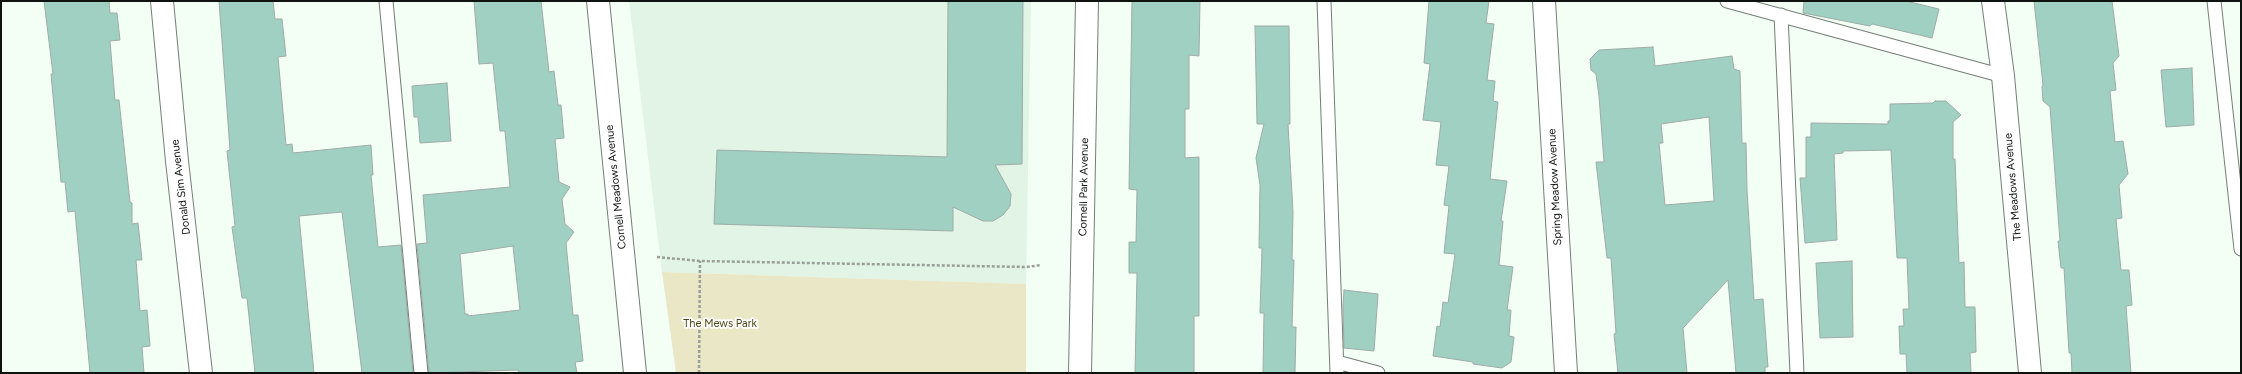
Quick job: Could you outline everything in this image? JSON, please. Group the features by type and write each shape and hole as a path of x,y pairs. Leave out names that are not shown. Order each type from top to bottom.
{"street":[{"name":"Donald Sim Avenue","path":"162,1 177,161 201,373"},
{"name":"Cornell Meadows Avenue","path":"598,1 635,373"},
{"name":"Cornell Park Avenue","path":"1080,373 1087,1"},
{"name":"Spring Meadow Avenue","path":"1544,1 1566,373"},
{"name":"The Meadows Avenue","path":"1993,1 2003,76 2030,373"}],"lane":[{"path":"386,1 421,373"},
{"path":"1324,1 1337,368 1378,373"},
{"path":"1727,1 2003,76"},
{"path":"2214,1 2241,249"},
{"path":"1781,15 1797,373"}],"path":[{"path":"657,257 700,261 1027,267 1041,265"},
{"path":"699,373 700,261"}],"shaded area":[{"path":"629,1 1031,1 1026,284 662,272"}],"green space":[{"name":"The Mews Park","path":"662,272 1026,284 1026,373 676,373"}],"building":[{"path":"44,1 109,1 110,13 117,13 120,40 110,41 115,100 119,100 130,202 132,203 132,224 138,223 142,260 136,260 140,311 147,310 150,346 142,347 144,373 90,373 75,211 68,212 65,182 61,182 51,74 53,74"},
{"path":"219,1 273,1 275,19 282,19 286,56 278,57 286,145 292,144 293,153 371,145 373,175 371,175 378,247 401,245 413,373 362,373 342,212 299,216 314,373 255,373 247,298 242,298 232,227 235,226 227,151 230,150"},
{"path":"474,1 541,1 549,72 554,71 558,105 561,105 564,138 555,139 559,182 570,187 562,199 565,224 574,232 566,243 573,315 578,315 583,361 575,362 577,373 519,373 518,370 429,373 417,244 427,243 423,195 510,187 505,131 500,131 493,63 479,64","holes":["513,246 520,310 468,316 468,314 465,314 460,254"]},
{"path":"948,1 1023,1 1022,164 995,165 1011,194 1010,206 1003,215 993,221 983,221 953,207 953,231 714,224 717,150 947,157"},
{"path":"1132,1 1200,1 1199,56 1189,55 1189,109 1185,109 1185,158 1199,157 1199,316 1194,316 1194,373 1135,373 1137,273 1129,273 1129,242 1136,242 1137,190 1129,189"},
{"path":"1429,1 1489,1 1486,23 1494,24 1487,80 1495,81 1493,101 1498,102 1490,179 1507,181 1501,221 1503,221 1499,265 1513,267 1507,310 1511,310 1509,336 1514,337 1511,362 1502,368 1433,356 1437,326 1440,327 1443,302 1448,303 1455,254 1444,253 1449,206 1444,205 1449,166 1436,165 1441,122 1423,120 1430,64 1424,63"},
{"path":"1804,1 1906,1 1939,9 1932,38 1872,24 1870,26 1803,13"},
{"path":"2034,1 2112,1 2119,56 2113,63 2116,90 2110,91 2115,142 2123,141 2128,174 2119,185 2122,218 2116,219 2121,270 2129,270 2132,305 2126,306 2131,373 2072,373 2071,353 2069,353 2064,268 2061,268 2058,241 2060,241 2050,107 2043,101 2043,85"},
{"path":"1255,26 1289,26 1290,124 1288,124 1293,212 1292,260 1294,260 1292,327 1296,327 1295,373 1263,373 1264,313 1260,313 1262,248 1259,248 1260,185 1256,158 1264,124 1257,124"},
{"path":"1653,47 1655,66 1732,56 1734,69 1740,71 1742,143 1746,143 1747,190 1754,300 1763,299 1768,367 1765,367 1765,373 1736,373 1728,280 1683,328 1687,373 1618,373 1614,334 1616,333 1611,258 1607,258 1596,162 1604,162 1599,96 1596,74 1591,70 1590,59 1599,50","holes":["1709,117 1714,201 1665,205 1659,143 1663,143 1661,124"]},
{"path":"2192,68 2194,125 2166,127 2161,70"},
{"path":"447,83 451,141 420,143 418,117 414,117 412,86"},
{"path":"1935,101 1946,101 1961,115 1953,122 1953,159 1955,159 1959,263 1964,262 1965,307 1975,307 1976,352 1970,353 1971,373 1907,373 1906,354 1900,354 1899,326 1904,326 1903,309 1909,309 1907,258 1897,258 1891,150 1843,151 1843,153 1834,154 1837,240 1805,243 1800,178 1806,178 1806,137 1811,137 1811,123 1888,124 1888,121 1890,121 1890,104 1933,103"},
{"path":"1852,261 1853,337 1820,338 1816,263"},
{"path":"1344,290 1378,294 1374,351 1344,348"}]}
